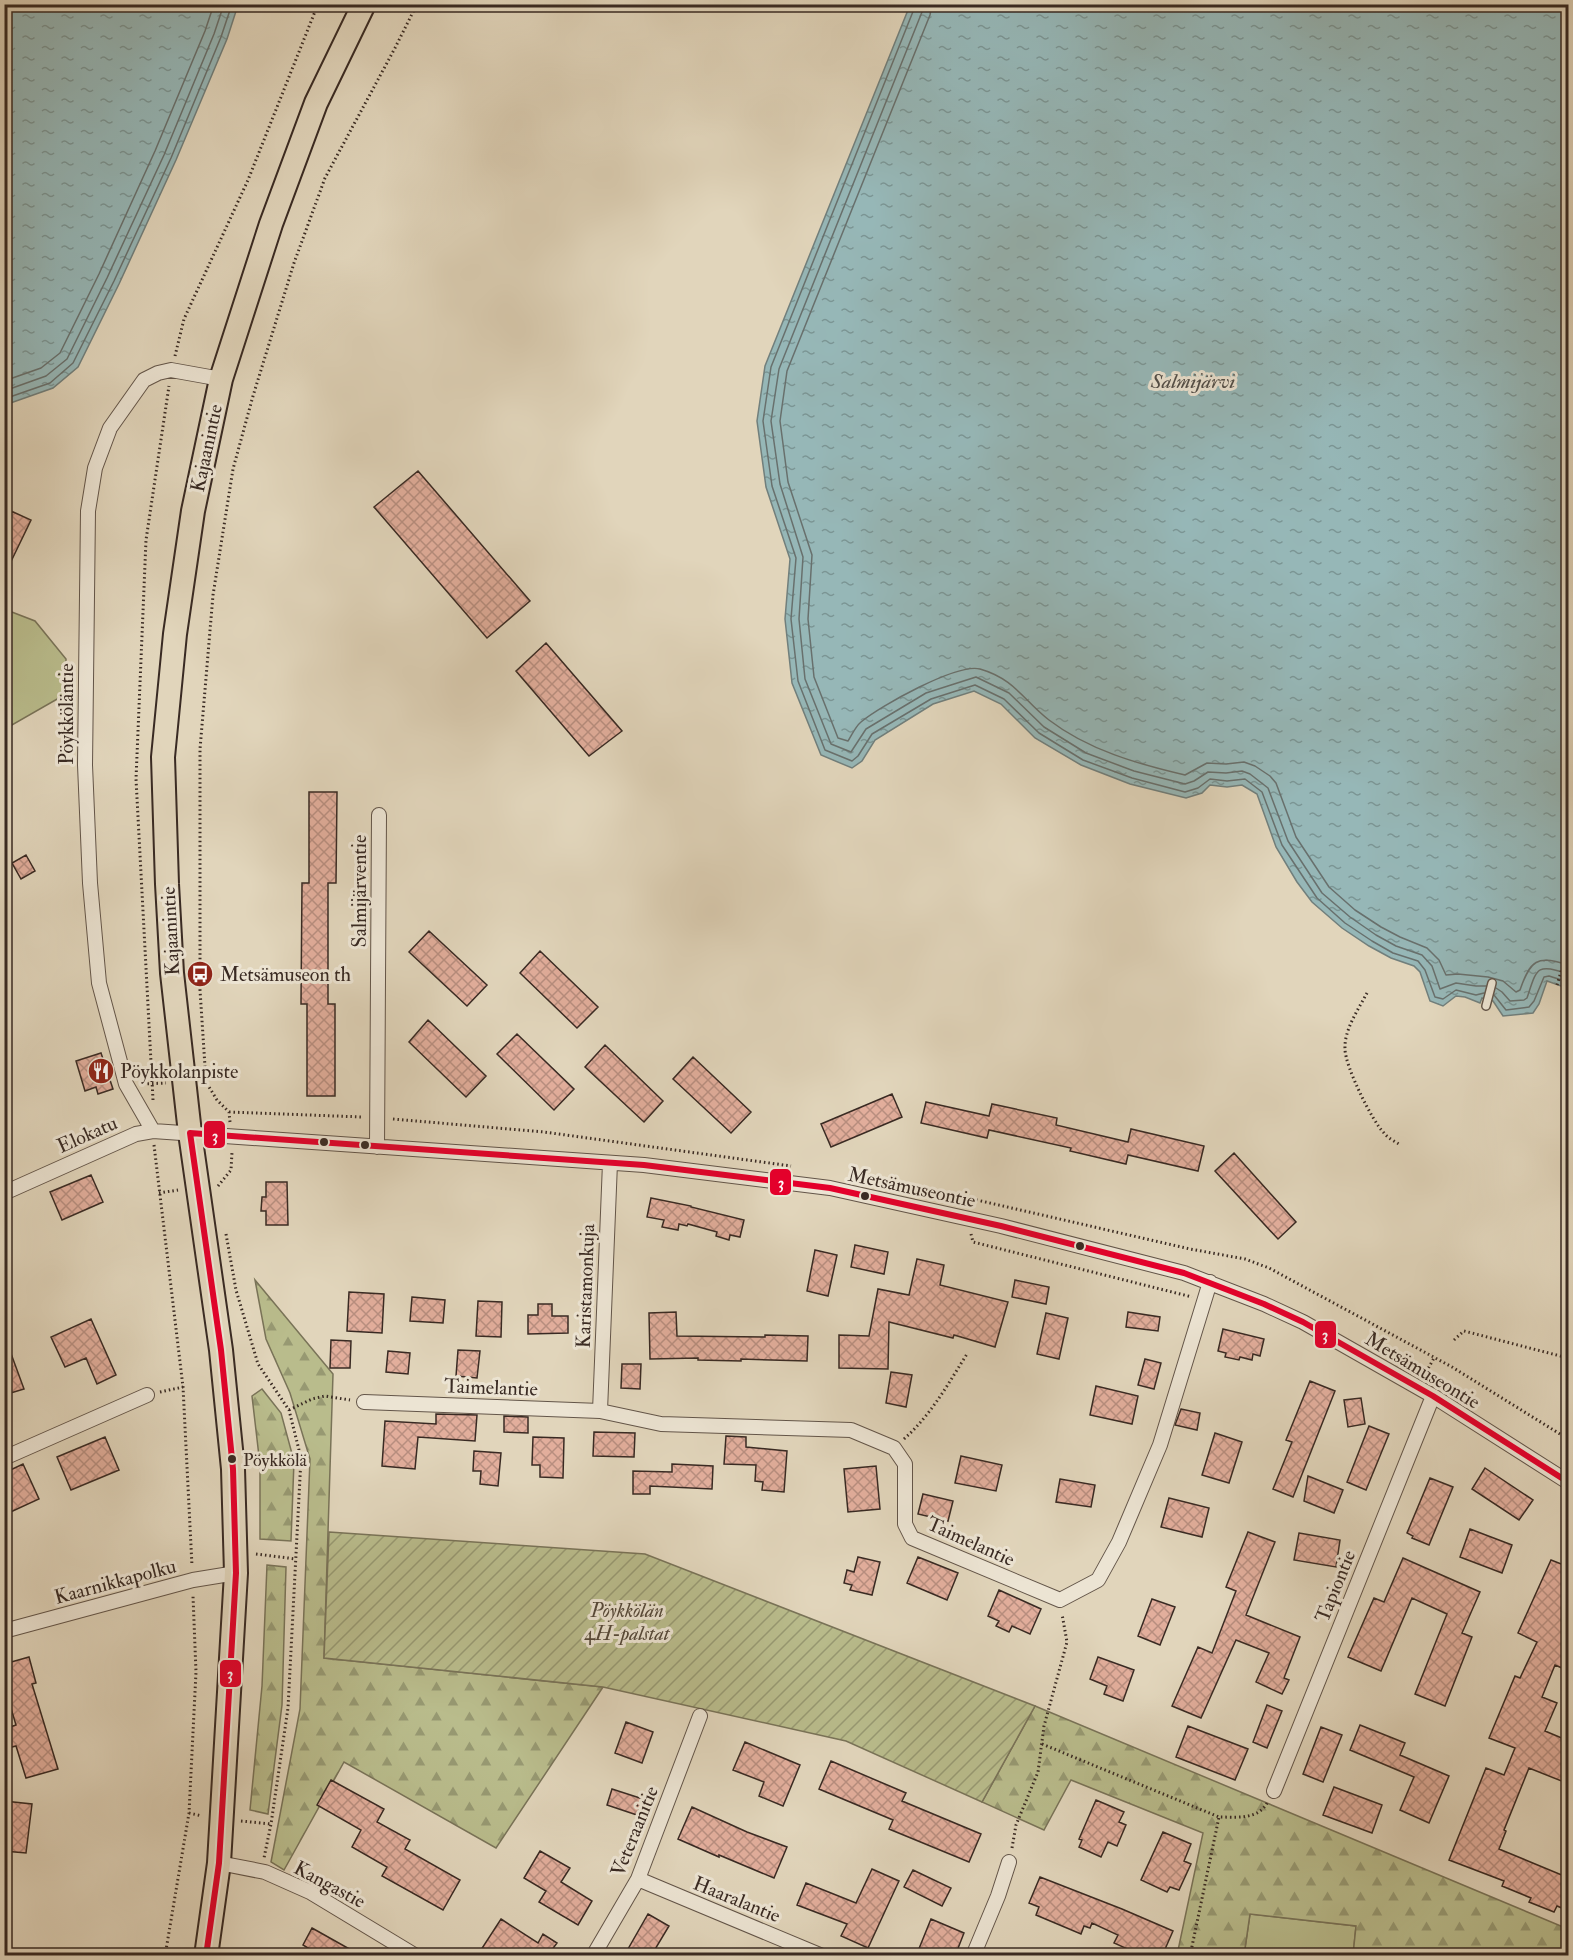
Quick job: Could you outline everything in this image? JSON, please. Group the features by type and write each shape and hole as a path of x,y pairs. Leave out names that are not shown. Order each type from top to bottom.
{"main road":[{"name":"Kajaanintie","path":"206,1956 219,1863 236,1563 234,1468 221,1350 190,1133 172,973 163,758 175,634 193,511 221,379 271,224 316,103 364,4"}],"street":[{"name":"Pöykköläntie","path":"153,1131 126,1084 99,983 90,883 85,765 88,511 95,468 110,429 144,380 171,370 221,379"},
{"name":"Salmijärventie","path":"377,1147 379,815"},
{"name":"Elokatu","path":"4,1193 135,1134 153,1131 190,1133"},
{"name":"Metsämuseontie","path":"190,1133 644,1165 830,1188 974,1220 1184,1273 1303,1322 1433,1396 1569,1482"},
{"name":"Karistamonkuja","path":"600,1411 610,1163"},
{"path":"1060,1600 1098,1580 1119,1542 1160,1445 1210,1282"},
{"path":"4,1458 147,1395"},
{"name":"Tapiontie","path":"1274,1791 1433,1396"},
{"name":"Taimelantie","path":"364,1402 600,1411 661,1424 851,1430 894,1448 905,1464 905,1524 912,1538 1060,1600"},
{"name":"Kaarnikkapolku","path":"4,1631 193,1580 236,1563"},
{"name":"Veteraanitie","path":"593,1956 638,1879 700,1716"},
{"path":"973,1956 998,1896 1009,1862"},
{"name":"Kangastie","path":"219,1863 261,1871 310,1892 416,1956"},
{"name":"Haaralantie","path":"638,1879 822,1956"}],"lane":[{"path":"1486,1006 1492,983"}],"path":[{"path":"218,1185 231,1170 232,1137 229,1112 217,1100 206,1082 200,990 200,749 213,595 233,469 294,263 325,178 417,4"},
{"path":"1557,985 1569,950"},
{"path":"1366,993 1348,1030 1345,1050 1352,1076 1374,1120 1384,1133 1399,1144"},
{"path":"974,1220 970,1237 973,1242 1180,1292 1204,1301"},
{"path":"226,1232 236,1290 258,1364 289,1410 302,1458 288,1708 271,1824 261,1871"},
{"path":"1454,1340 1464,1331 1569,1358"},
{"path":"894,1448 918,1426 941,1396 967,1354"},
{"path":"147,1395 183,1387"},
{"path":"289,1410 312,1399 325,1396 364,1402"},
{"path":"236,1563 296,1559"},
{"path":"1009,1862 1016,1825 1038,1772 1044,1726 1067,1642 1060,1600"},
{"path":"1042,1744 1219,1817 1251,1816 1264,1808 1274,1791"},
{"path":"1191,1956 1219,1817"}],"green space":[{"path":"4,609 35,621 66,659 66,694 5,729"},
{"path":"255,1280 333,1374 324,1658 603,1687 496,1848 344,1762 284,1870 271,1862 300,1709 310,1459 290,1393 266,1339"},
{"path":"262,1389 281,1413 294,1461 291,1541 260,1539 260,1465 252,1396"},
{"name":"Pöykkölän 4H-palstat","path":"329,1532 645,1554 1035,1706 982,1802 846,1741 603,1687 324,1658"},
{"path":"267,1565 286,1567 282,1705 268,1814 250,1810 262,1686"},
{"path":"1035,1706 1568,1929 1568,1955 1353,1955 1356,1926 1250,1914 1244,1955 1177,1955 1203,1833 1071,1780 1044,1830 982,1802"},
{"path":"1250,1914 1356,1926 1353,1955 1244,1956"}],"water":[{"path":"4,5 238,5 227,39 176,160 78,367 53,388 5,405"},
{"name":"Salmijärvi","path":"910,5 1568,5 1568,996 1567,988 1547,981 1539,1004 1533,1013 1503,1016 1493,1001 1482,998 1480,1003 1456,996 1443,1006 1430,1001 1420,972 1414,966 1391,958 1369,946 1342,928 1312,902 1276,847 1257,794 1242,785 1227,787 1210,785 1202,793 1186,798 1130,784 1081,765 1035,738 1001,704 974,691 933,704 875,740 862,761 852,768 821,755 792,683 785,619 790,559 766,487 757,421 765,366"}],"building":[{"path":"418,471 530,601 487,638 374,507"},
{"path":"11,511 31,520 4,576 4,525"},
{"path":"546,643 622,731 589,756 516,671"},
{"path":"309,792 337,792 336,883 328,883 328,1004 335,1004 335,1096 307,1096 307,1004 301,1004 302,883 309,883"},
{"path":"26,855 35,871 21,879 12,863"},
{"path":"429,931 487,985 467,1006 409,952"},
{"path":"540,951 598,1007 577,1028 520,973"},
{"path":"428,1020 486,1076 466,1097 409,1042"},
{"path":"517,1034 574,1089 554,1110 497,1054"},
{"path":"605,1045 663,1101 644,1122 585,1067"},
{"path":"101,1053 113,1089 98,1094 96,1087 85,1091 76,1061"},
{"path":"693,1057 751,1112 731,1133 673,1079"},
{"path":"892,1094 902,1117 831,1147 821,1124"},
{"path":"926,1102 989,1116 992,1104 1057,1118 1056,1125 1128,1142 1131,1129 1204,1146 1198,1171 1128,1155 1126,1164 1070,1151 1071,1148 989,1130 987,1138 921,1123"},
{"path":"1234,1153 1296,1222 1278,1239 1215,1171"},
{"path":"91,1175 103,1202 62,1220 50,1192"},
{"path":"266,1182 287,1182 288,1225 266,1225 266,1211 261,1211 262,1197 266,1197"},
{"path":"651,1198 744,1220 740,1237 730,1235 729,1240 716,1236 717,1232 688,1224 687,1226 679,1224 678,1230 662,1227 664,1220 647,1217"},
{"path":"855,1245 888,1252 884,1274 851,1267"},
{"path":"815,1250 837,1255 828,1296 807,1291"},
{"path":"917,1259 944,1265 940,1285 1008,1302 995,1347 954,1335 953,1338 889,1322 888,1369 839,1368 839,1335 869,1336 878,1289 909,1295"},
{"path":"1015,1280 1049,1287 1046,1304 1012,1297"},
{"path":"349,1292 384,1294 382,1333 347,1331"},
{"path":"412,1297 445,1300 443,1323 410,1321"},
{"path":"478,1301 502,1302 501,1337 476,1336"},
{"path":"538,1304 552,1304 552,1316 568,1316 568,1333 528,1334 528,1315 538,1315"},
{"path":"676,1312 677,1336 808,1336 807,1361 650,1359 649,1313"},
{"path":"1128,1312 1160,1317 1158,1331 1126,1327"},
{"path":"1046,1313 1068,1318 1059,1359 1037,1354"},
{"path":"91,1319 116,1375 97,1384 86,1358 65,1367 51,1337"},
{"path":"1223,1329 1264,1339 1260,1356 1253,1354 1252,1360 1225,1357 1226,1353 1218,1351"},
{"path":"4,1340 6,1340 24,1389 4,1395"},
{"path":"331,1340 351,1341 350,1368 330,1368"},
{"path":"458,1350 480,1351 477,1378 456,1376"},
{"path":"388,1351 410,1353 408,1374 386,1372"},
{"path":"1145,1359 1161,1363 1154,1389 1138,1385"},
{"path":"622,1364 641,1364 640,1389 621,1388"},
{"path":"891,1372 912,1375 906,1407 886,1403"},
{"path":"1310,1381 1335,1391 1293,1497 1273,1489 1292,1442 1286,1440"},
{"path":"1096,1386 1138,1396 1132,1424 1090,1415"},
{"path":"1361,1398 1365,1424 1348,1427 1344,1400"},
{"path":"1181,1409 1200,1413 1197,1430 1175,1425"},
{"path":"436,1414 477,1415 475,1441 418,1437 415,1469 382,1466 385,1421 436,1424"},
{"path":"504,1416 528,1417 528,1433 504,1432"},
{"path":"1369,1426 1389,1434 1366,1490 1347,1482"},
{"path":"594,1432 635,1433 634,1457 593,1456"},
{"path":"1215,1433 1242,1442 1229,1483 1202,1475"},
{"path":"726,1436 746,1437 746,1447 787,1451 784,1492 762,1490 763,1482 755,1481 756,1465 724,1464"},
{"path":"105,1437 119,1470 71,1490 57,1457"},
{"path":"533,1437 564,1438 563,1478 540,1477 540,1465 532,1465"},
{"path":"474,1451 501,1453 498,1486 480,1484 481,1471 473,1471"},
{"path":"961,1456 1002,1465 996,1491 955,1483"},
{"path":"23,1464 39,1499 4,1515 4,1473"},
{"path":"672,1464 713,1466 712,1489 650,1486 650,1494 633,1494 633,1471 672,1472"},
{"path":"876,1466 880,1509 848,1512 844,1469"},
{"path":"1485,1468 1533,1500 1519,1520 1472,1489"},
{"path":"1308,1476 1343,1490 1334,1513 1304,1501"},
{"path":"1430,1478 1453,1487 1429,1545 1412,1538 1413,1536 1407,1533"},
{"path":"1060,1479 1095,1485 1091,1507 1056,1502"},
{"path":"923,1494 953,1501 948,1521 918,1514"},
{"path":"1169,1498 1209,1508 1202,1537 1161,1527"},
{"path":"1470,1529 1512,1545 1502,1573 1460,1557"},
{"path":"1248,1532 1275,1542 1246,1615 1300,1637 1284,1678 1289,1680 1282,1694 1256,1682 1269,1653 1236,1640 1201,1718 1172,1706 1198,1647 1212,1653 1236,1591 1226,1587"},
{"path":"1299,1533 1340,1540 1336,1567 1294,1560"},
{"path":"858,1557 880,1562 872,1595 850,1590 852,1585 844,1583 847,1570 854,1572"},
{"path":"918,1557 958,1573 947,1600 907,1583"},
{"path":"1403,1558 1480,1592 1462,1633 1472,1637 1445,1706 1415,1694 1447,1614 1412,1598 1381,1671 1348,1657 1374,1598 1384,1602"},
{"path":"1551,1560 1569,1567 1569,1671 1555,1665 1542,1697 1557,1703 1545,1731 1569,1741 1569,1784 1529,1768 1504,1830 1506,1831 1499,1849 1569,1878 1569,1911 1557,1906 1554,1912 1529,1902 1531,1898 1502,1886 1504,1881 1449,1860 1486,1768 1504,1775 1515,1748 1489,1738 1515,1676 1520,1678 1537,1642 1518,1633"},
{"path":"999,1590 1041,1609 1030,1634 1012,1626 1009,1632 996,1626 999,1621 988,1616"},
{"path":"1152,1599 1175,1607 1160,1645 1138,1636"},
{"path":"29,1657 36,1683 32,1684 58,1769 26,1778 16,1746 4,1749 4,1729 16,1725 4,1685 4,1664"},
{"path":"1098,1657 1134,1670 1123,1701 1104,1694 1107,1686 1090,1679"},
{"path":"1267,1705 1282,1711 1267,1748 1253,1742"},
{"path":"626,1722 653,1732 642,1763 615,1753"},
{"path":"1360,1725 1405,1743 1400,1755 1449,1776 1429,1823 1400,1810 1414,1777 1350,1750"},
{"path":"1188,1726 1248,1749 1235,1780 1176,1757"},
{"path":"1321,1727 1342,1735 1323,1782 1303,1774"},
{"path":"745,1742 800,1765 783,1806 759,1796 764,1782 733,1770"},
{"path":"831,1761 906,1793 902,1801 981,1834 969,1862 889,1829 893,1820 819,1789"},
{"path":"331,1780 384,1809 377,1822 410,1840 405,1849 460,1880 443,1910 382,1876 387,1867 352,1847 361,1830 317,1805"},
{"path":"1334,1787 1382,1805 1372,1833 1323,1815"},
{"path":"612,1789 643,1799 637,1815 607,1805"},
{"path":"1096,1800 1124,1812 1119,1822 1126,1825 1117,1846 1108,1842 1101,1857 1079,1847 1082,1840 1079,1839"},
{"path":"4,1801 32,1804 26,1853 4,1851"},
{"path":"692,1807 787,1847 774,1878 678,1839"},
{"path":"1163,1832 1191,1844 1184,1861 1191,1864 1179,1890 1170,1887 1167,1892 1141,1880"},
{"path":"540,1851 570,1868 561,1882 592,1901 578,1925 539,1902 546,1891 524,1878"},
{"path":"872,1869 899,1881 868,1948 841,1936 847,1924 797,1905 806,1883 856,1903"},
{"path":"913,1870 951,1888 942,1906 904,1887"},
{"path":"1040,1877 1173,1931 1162,1956 1143,1956 1114,1943 1118,1935 1092,1923 1090,1928 1084,1926 1081,1934 1036,1915 1039,1907 1029,1903"},
{"path":"648,1914 669,1926 651,1956 624,1956"},
{"path":"501,1919 538,1943 543,1934 557,1943 551,1951 558,1956 477,1956"},
{"path":"931,1919 964,1933 955,1956 916,1956"},
{"path":"312,1928 362,1956 321,1956 303,1945"}],"transit line":[{"name":"3","path":"206,1956 219,1863 236,1573 233,1469 221,1350 190,1133 644,1165 830,1188 1001,1226 1184,1273 1264,1304 1303,1322 1433,1396 1568,1482"}],"place":[{"name":"Metsämuseon th","path":"200,974"},
{"name":"Pöykkolanpiste","path":"101,1071"},
{"name":"Pöykkölä","path":"232,1459"}]}
